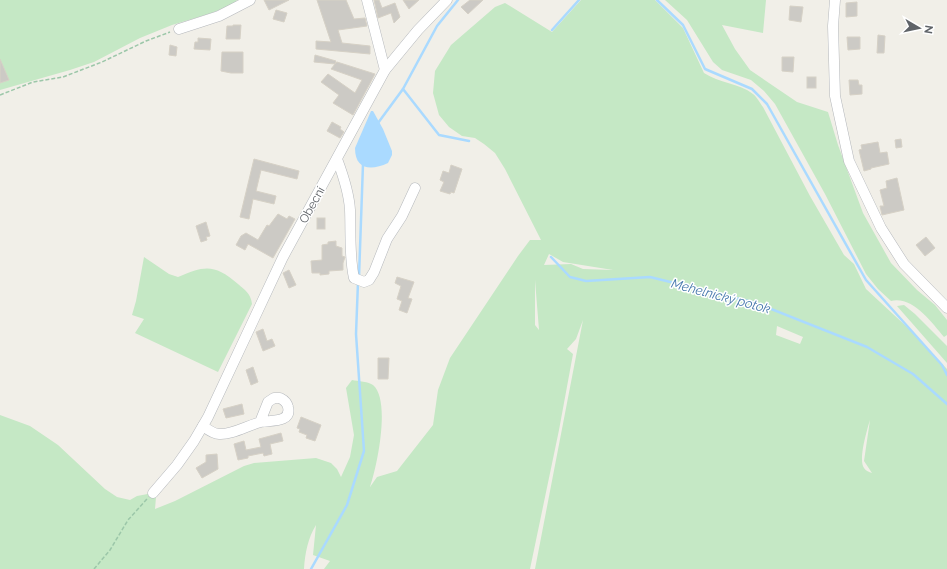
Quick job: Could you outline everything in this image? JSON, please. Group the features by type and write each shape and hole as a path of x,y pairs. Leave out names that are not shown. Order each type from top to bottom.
{"street":[{"path":"179,29 219,16 250,0"},
{"path":"367,0 385,70"},
{"name":"Obecní","path":"153,493 177,465 203,426 283,257 385,70 418,30 447,0"},
{"path":"835,0 833,26 835,96 849,161 881,228 904,264 947,308"},
{"path":"337,159 345,181 350,208 351,268 354,278 358,280 364,282 368,280 374,272 387,239 402,216 415,188"},
{"path":"203,426 219,434 229,433 260,422"}],"path":[{"path":"0,95 33,82 63,77 179,29"},
{"path":"94,569 110,550 128,520 153,493"}],"green space":[{"path":"0,0 237,0 235,3 212,13 172,25 140,38 94,62 0,90"},
{"path":"581,0 655,0 683,28 704,73 716,79 742,87 757,98 810,196 844,255 854,264 866,289 907,327 947,369 947,569 535,569 583,320 576,339 567,349 573,354 530,569 324,569 330,561 313,555 316,525 307,546 304,569 0,569 0,415 30,426 58,445 105,489 117,497 130,500 137,496 153,493 156,497 155,509 175,501 244,466 254,463 316,458 331,463 337,469 341,477 350,457 354,435 346,388 352,380 366,382 373,385 378,393 381,404 382,419 379,450 370,487 377,477 397,471 433,425 438,390 450,358 530,240 541,240 505,169 495,153 475,138 462,136 449,127 439,115 433,93 435,71 451,45 495,7 505,3 552,32","holes":["549,254 563,262 613,270 583,269 571,264 544,265","535,280 539,330 535,325","777,326 803,337 800,344 776,335","870,420 864,461 872,473 867,471 862,464 864,445"]},
{"path":"665,0 766,0 763,33 722,25 735,49 750,70 797,102 828,112 838,145 863,213 891,263 917,290 935,305 947,320 947,335 944,337 914,306 899,300 891,301 878,289 866,274 825,194 775,104 764,91 751,80 722,70 713,62 687,20"},
{"path":"144,257 169,274 178,277 196,270 210,268 216,270 230,277 249,295 252,304 218,372 135,333 144,319 132,315"},
{"path":"904,305 947,346 947,363 897,306"}],"water":[{"path":"371,111 373,111 383,129 392,151 392,155 388,163 382,166 370,168 361,165 358,161 355,148"}],"building":[{"path":"264,0 289,0 269,10"},
{"path":"317,0 346,0 354,19 365,18 367,26 338,30 342,43 370,46 370,54 316,49 316,41 331,42"},
{"path":"374,0 379,0 382,8 395,3 400,17 394,23 391,13 378,18"},
{"path":"403,0 419,0 409,9"},
{"path":"470,0 483,0 468,14 461,7"},
{"path":"857,2 857,16 846,17 846,3"},
{"path":"790,6 803,7 801,22 789,20"},
{"path":"276,10 287,13 284,22 273,19"},
{"path":"241,25 240,39 226,39 227,26"},
{"path":"878,35 885,36 884,53 877,53"},
{"path":"847,37 860,37 860,49 848,50"},
{"path":"198,38 211,39 210,50 194,49 195,42 198,42"},
{"path":"170,45 177,47 176,56 169,55"},
{"path":"222,52 243,52 243,73 221,71"},
{"path":"315,55 336,61 335,64 314,62"},
{"path":"782,57 794,57 793,72 782,71"},
{"path":"0,59 9,80 0,83"},
{"path":"337,62 375,74 353,115 333,103 339,95 321,82 328,74 355,93 362,80 331,69"},
{"path":"807,77 816,77 816,88 807,88"},
{"path":"849,80 858,80 859,85 862,85 862,94 850,95"},
{"path":"332,122 341,127 340,129 344,132 340,138 327,131"},
{"path":"901,139 902,147 896,148 895,140"},
{"path":"878,142 880,153 887,152 889,164 864,171 859,150 862,149 861,145"},
{"path":"254,159 299,171 297,179 261,170 256,191 276,196 274,204 253,199 249,219 240,217"},
{"path":"451,165 462,169 454,193 451,192 450,194 440,191 444,182 440,180 443,171 449,173"},
{"path":"897,178 904,210 882,215 880,206 884,206 880,190 887,188 886,181"},
{"path":"278,214 287,219 289,216 295,219 273,258 248,244 245,250 236,245 241,236 246,233 258,240 267,225 269,226"},
{"path":"317,218 325,218 325,229 317,229"},
{"path":"206,222 210,236 206,237 207,240 201,242 196,226"},
{"path":"926,237 935,248 925,256 916,245"},
{"path":"336,241 336,246 342,248 342,256 345,257 343,270 329,271 329,274 320,275 320,273 312,273 311,261 322,260 322,245 328,244 328,242"},
{"path":"289,270 296,285 289,288 283,273"},
{"path":"397,277 414,282 408,298 412,299 407,313 399,310 402,301 397,299 401,286 395,283"},
{"path":"263,329 267,341 272,339 275,346 263,351 256,332"},
{"path":"378,358 389,358 388,379 378,379"},
{"path":"253,367 258,382 251,385 246,370"},
{"path":"242,404 244,414 226,418 223,409"},
{"path":"301,417 321,425 315,441 306,438 307,435 299,432 300,429 297,428"},
{"path":"281,433 283,441 270,444 272,454 264,456 263,453 238,460 234,444 244,441 246,450 261,447 259,439"},
{"path":"217,454 218,469 202,478 196,468 206,462 206,455"}],"waterway":[{"path":"458,0 437,26 403,89 439,135 469,141"},
{"path":"552,30 579,0"},
{"path":"657,0 683,25 705,69 752,89 767,104 866,280 942,365 947,375"},
{"path":"378,123 403,89"},
{"path":"359,277 363,164"},
{"name":"Mehelnický potok","path":"551,257 570,277 586,281 650,277 756,303 867,347 913,374 947,404"},
{"path":"311,569 347,505 364,451 356,334 358,282"}]}
